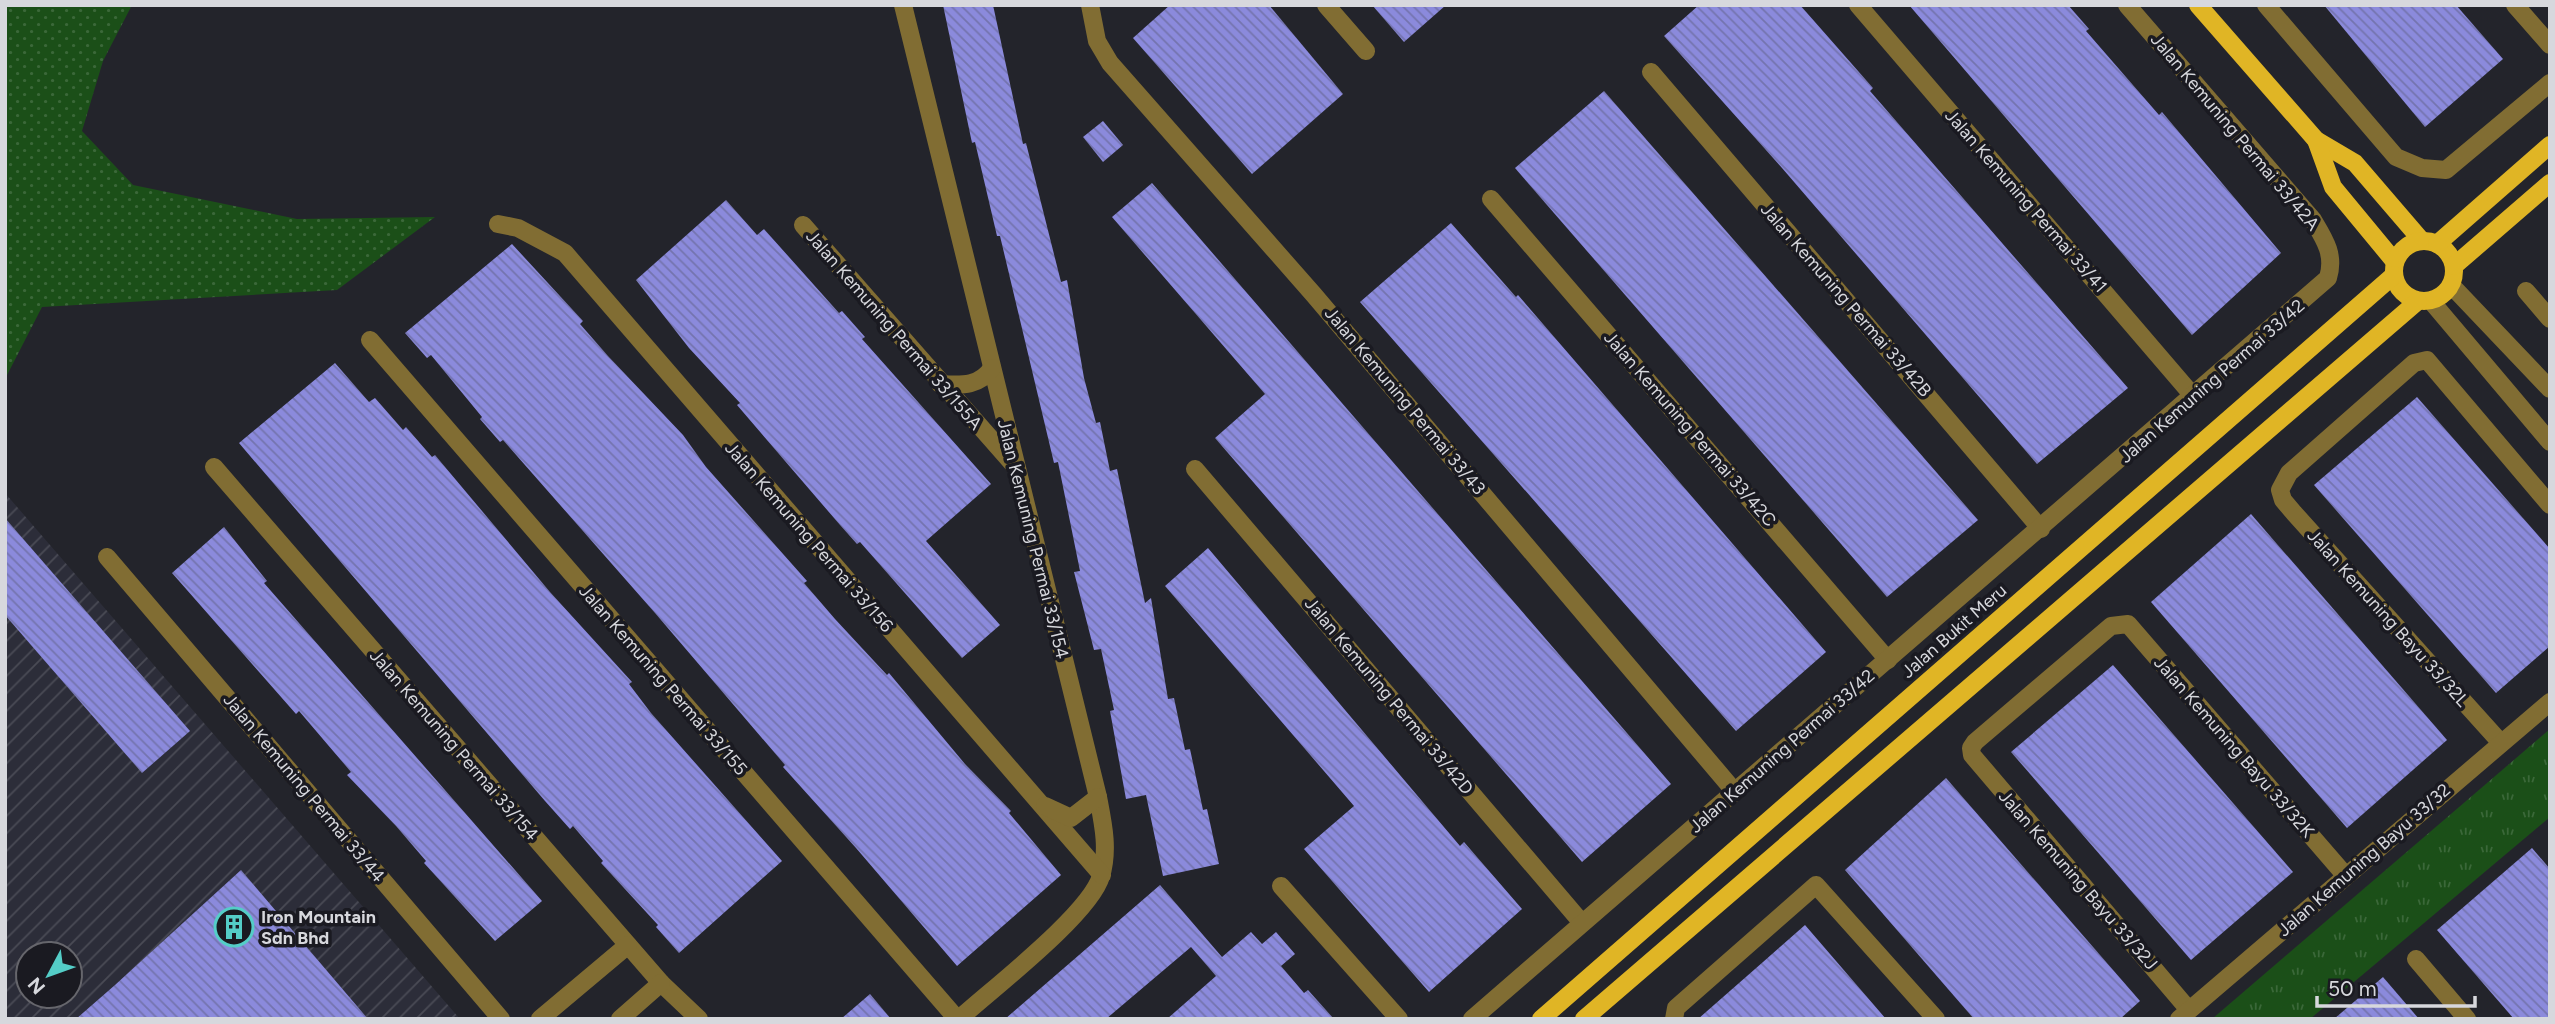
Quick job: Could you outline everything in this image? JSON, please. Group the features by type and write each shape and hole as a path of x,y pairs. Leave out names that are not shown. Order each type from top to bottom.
{"main road":[{"path":"2198,5 2316,140 2355,163 2430,242 2448,253 2454,266 2451,285 2440,298 2424,301 2404,295 2394,269 2333,187 2316,140"},
{"path":"2394,269 2408,245 2430,242 2550,145"},
{"path":"2454,266 2550,183"},
{"name":"Jalan Bukit Meru","path":"1541,1019 2394,269"},
{"path":"1584,1019 2424,301"}],"street":[{"name":"Jalan Kemuning Permai 33/154","path":"904,5 1014,465 1098,797 1105,846 1101,875 1086,906 958,1019"},
{"name":"Jalan Kemuning Permai 33/43","path":"1090,5 1097,41 1110,63 1314,295 1735,792"},
{"path":"1326,5 1366,51"},
{"name":"Jalan Kemuning Permai 33/41","path":"1857,5 2194,397"},
{"name":"Jalan Kemuning Permai 33/42A","path":"2127,5 2314,220 2330,252 2332,264"},
{"path":"2266,5 2396,157 2422,169 2446,170 2550,83"},
{"path":"2515,5 2550,45"},
{"name":"Jalan Kemuning Permai 33/42B","path":"1651,72 2040,528"},
{"name":"Jalan Kemuning Permai 33/42C","path":"1491,199 1888,660"},
{"name":"Jalan Kemuning Permai 33/156","path":"498,224 518,228 565,253 1101,875"},
{"name":"Jalan Kemuning Permai 33/155A","path":"803,225 1014,465"},
{"name":"Jalan Kemuning Permai 33/42","path":"1472,1019 2316,292 2328,278 2332,264"},
{"path":"2451,285 2550,389"},
{"path":"2526,291 2550,319"},
{"path":"2424,301 2550,442"},
{"name":"Jalan Kemuning Permai 33/155","path":"370,340 375,350 958,1019"},
{"name":"Jalan Kemuning Bayu 33/32L","path":"2501,743 2294,513 2283,500 2280,491 2289,473 2414,363 2421,360 2431,362 2550,505"},
{"path":"940,384 966,385 986,376 992,368"},
{"name":"Jalan Kemuning Permai 33/154","path":"214,467 661,983 699,1019"},
{"name":"Jalan Kemuning Permai 33/42D","path":"1195,469 1582,923"},
{"name":"Jalan Kemuning Permai 33/44","path":"107,557 501,1019"},
{"name":"Jalan Kemuning Bayu 33/32K","path":"1971,748 2111,626 2120,623 2134,630 2345,876"},
{"name":"Jalan Kemuning Bayu 33/32","path":"2184,1014 2550,702"},
{"name":"Jalan Kemuning Bayu 33/32J","path":"1971,748 1978,763 2184,1014"},
{"path":"1034,799 1062,816 1071,818 1098,797"},
{"path":"1675,1014 1816,885 1937,1019"},
{"path":"1282,886 1399,1019"},
{"path":"540,1019 628,945"},
{"path":"2416,959 2467,1019"},
{"path":"620,1019 661,983"}],"shaded area":[{"path":"5,493 460,1019 5,1019"}],"green space":[{"path":"5,5 132,5 103,61 82,131 133,185 297,219 435,217 337,290 42,307 5,379"},
{"path":"2550,729 2550,817 2310,1019 2212,1019"}],"building":[{"path":"943,5 993,5 1023,144 1026,143 1061,282 1067,280 1084,378 1096,423 1100,422 1110,471 1117,469 1145,603 1151,598 1168,699 1174,698 1185,750 1190,749 1203,810 1207,809 1219,864 1163,876 1146,795 1126,799 1110,711 1114,710 1101,649 1094,650 1074,572 1080,571 1058,462 1054,463 1000,236 997,236 975,142 972,143"},
{"path":"1170,5 1269,5 1343,94 1252,174 1133,38"},
{"path":"1372,5 1446,5 1404,42"},
{"path":"1699,5 1800,5 1873,88 1870,91 2128,388 2037,464 1782,168 1664,36"},
{"path":"1909,5 2068,5 2089,29 2086,31 2159,115 2162,112 2281,253 2192,335"},
{"path":"2324,5 2456,5 2503,59 2425,127"},
{"path":"1604,91 1978,520 1887,597 1515,168"},
{"path":"1103,121 1123,145 1103,162 1083,137"},
{"path":"1152,183 1671,784 1582,862 1215,438 1265,394 1112,217"},
{"path":"726,200 757,235 764,229 839,313 842,311 865,337 862,339 991,484 926,541 1000,625 962,658 860,542 857,544 840,525 737,405 740,403 689,348 636,280"},
{"path":"1451,223 1516,297 1518,295 1826,652 1736,731 1360,302"},
{"path":"512,244 583,321 580,324 608,356 683,435 706,467 807,581 804,583 835,619 887,675 889,673 965,764 1011,811 1009,813 1061,875 957,966 783,767 785,765 655,613 503,440 500,442 480,419 482,417 431,355 427,358 405,333"},
{"path":"335,363 369,402 375,398 403,430 406,427 432,457 435,455 550,592 632,682 629,684 651,713 782,861 679,953 656,927 658,925 601,863 603,861 573,826 570,829 545,801 239,443"},
{"path":"2417,397 2550,549 2550,646 2496,693 2314,485"},
{"path":"2251,514 2447,740 2347,828 2151,602"},
{"path":"5,518 190,731 142,773 5,615"},
{"path":"224,527 267,581 264,583 542,901 495,941 424,863 426,861 396,826 347,775 351,772 299,711 296,714 172,573"},
{"path":"1208,548 1460,846 1464,842 1522,909 1429,992 1304,849 1354,806 1165,586"},
{"path":"2113,665 2293,872 2191,960 2011,752"},
{"path":"1946,778 2140,1001 2120,1019 1974,1019 1845,870"},
{"path":"2532,848 2550,869 2550,1019 2514,1019 2437,930"},
{"name":"Iron Mountain Sdn Bhd","path":"241,870 368,1019 76,1019 115,985"},
{"path":"1160,885 1222,957 1251,932 1262,944 1276,932 1295,954 1281,966 1304,993 1308,990 1334,1019 1167,1019 1216,976 1191,947 1106,1019 1005,1019"},
{"path":"1805,925 1886,1019 1698,1019 1763,962"},
{"path":"2383,977 2419,1019 2334,1019"},
{"path":"870,994 891,1019 841,1019"}],"place":[{"name":"Iron Mountain Sdn Bhd","path":"234,927"}]}
